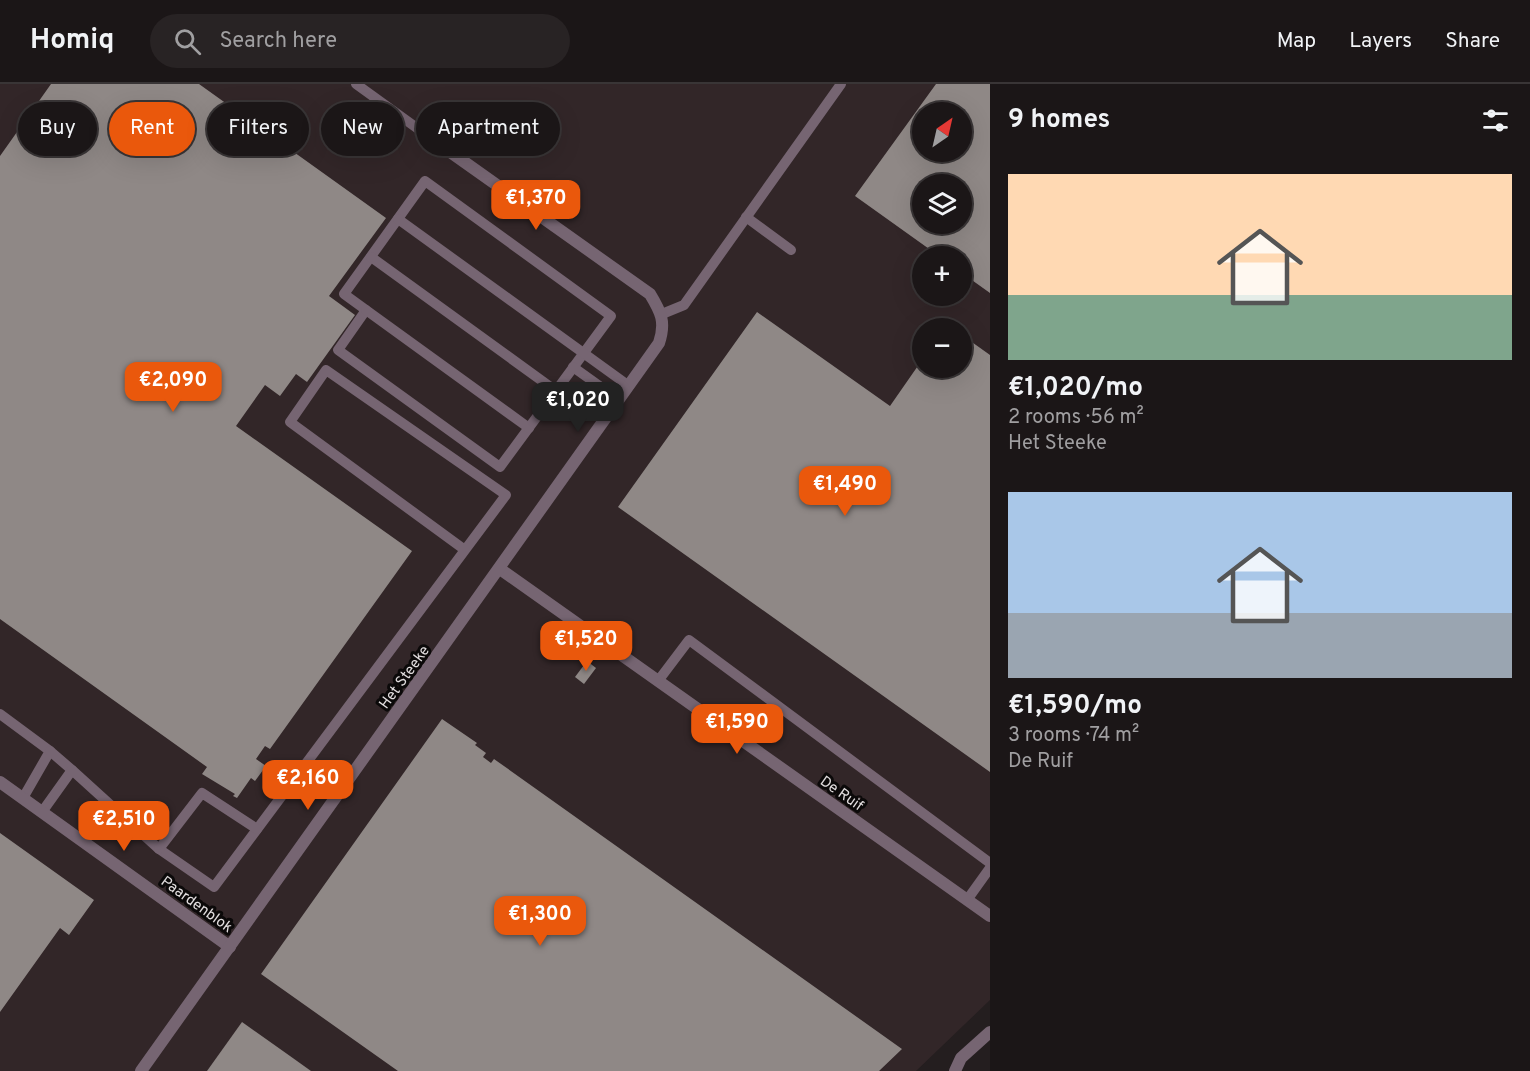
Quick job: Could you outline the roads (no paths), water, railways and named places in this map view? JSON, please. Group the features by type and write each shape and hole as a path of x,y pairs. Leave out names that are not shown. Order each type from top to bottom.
{"street":[{"path":"456,156 650,294 662,314"},
{"name":"Het Steeke","path":"141,1071 501,569 659,343 664,328 662,314"},
{"name":"De Ruif","path":"501,569 990,916"},
{"name":"Paardenblok","path":"0,782 230,947"},
{"path":"955,1071 961,1058 990,1032"}],"lane":[{"path":"356,84 416,127"},
{"path":"662,314 684,305 842,84"},
{"path":"366,310 338,350 500,467 529,428 556,391 583,353 611,316 425,181 344,294 529,428"},
{"path":"746,217 791,250"},
{"path":"398,219 629,386"},
{"path":"371,257 556,391"},
{"path":"573,367 619,400"},
{"path":"0,714 50,751 159,849 214,887 506,495 326,370 290,422 465,550"},
{"path":"658,681 689,640 990,863"},
{"path":"23,798 50,751"},
{"path":"42,812 72,770"},
{"path":"159,849 202,793 257,829"},
{"path":"967,900 990,868"}]}
